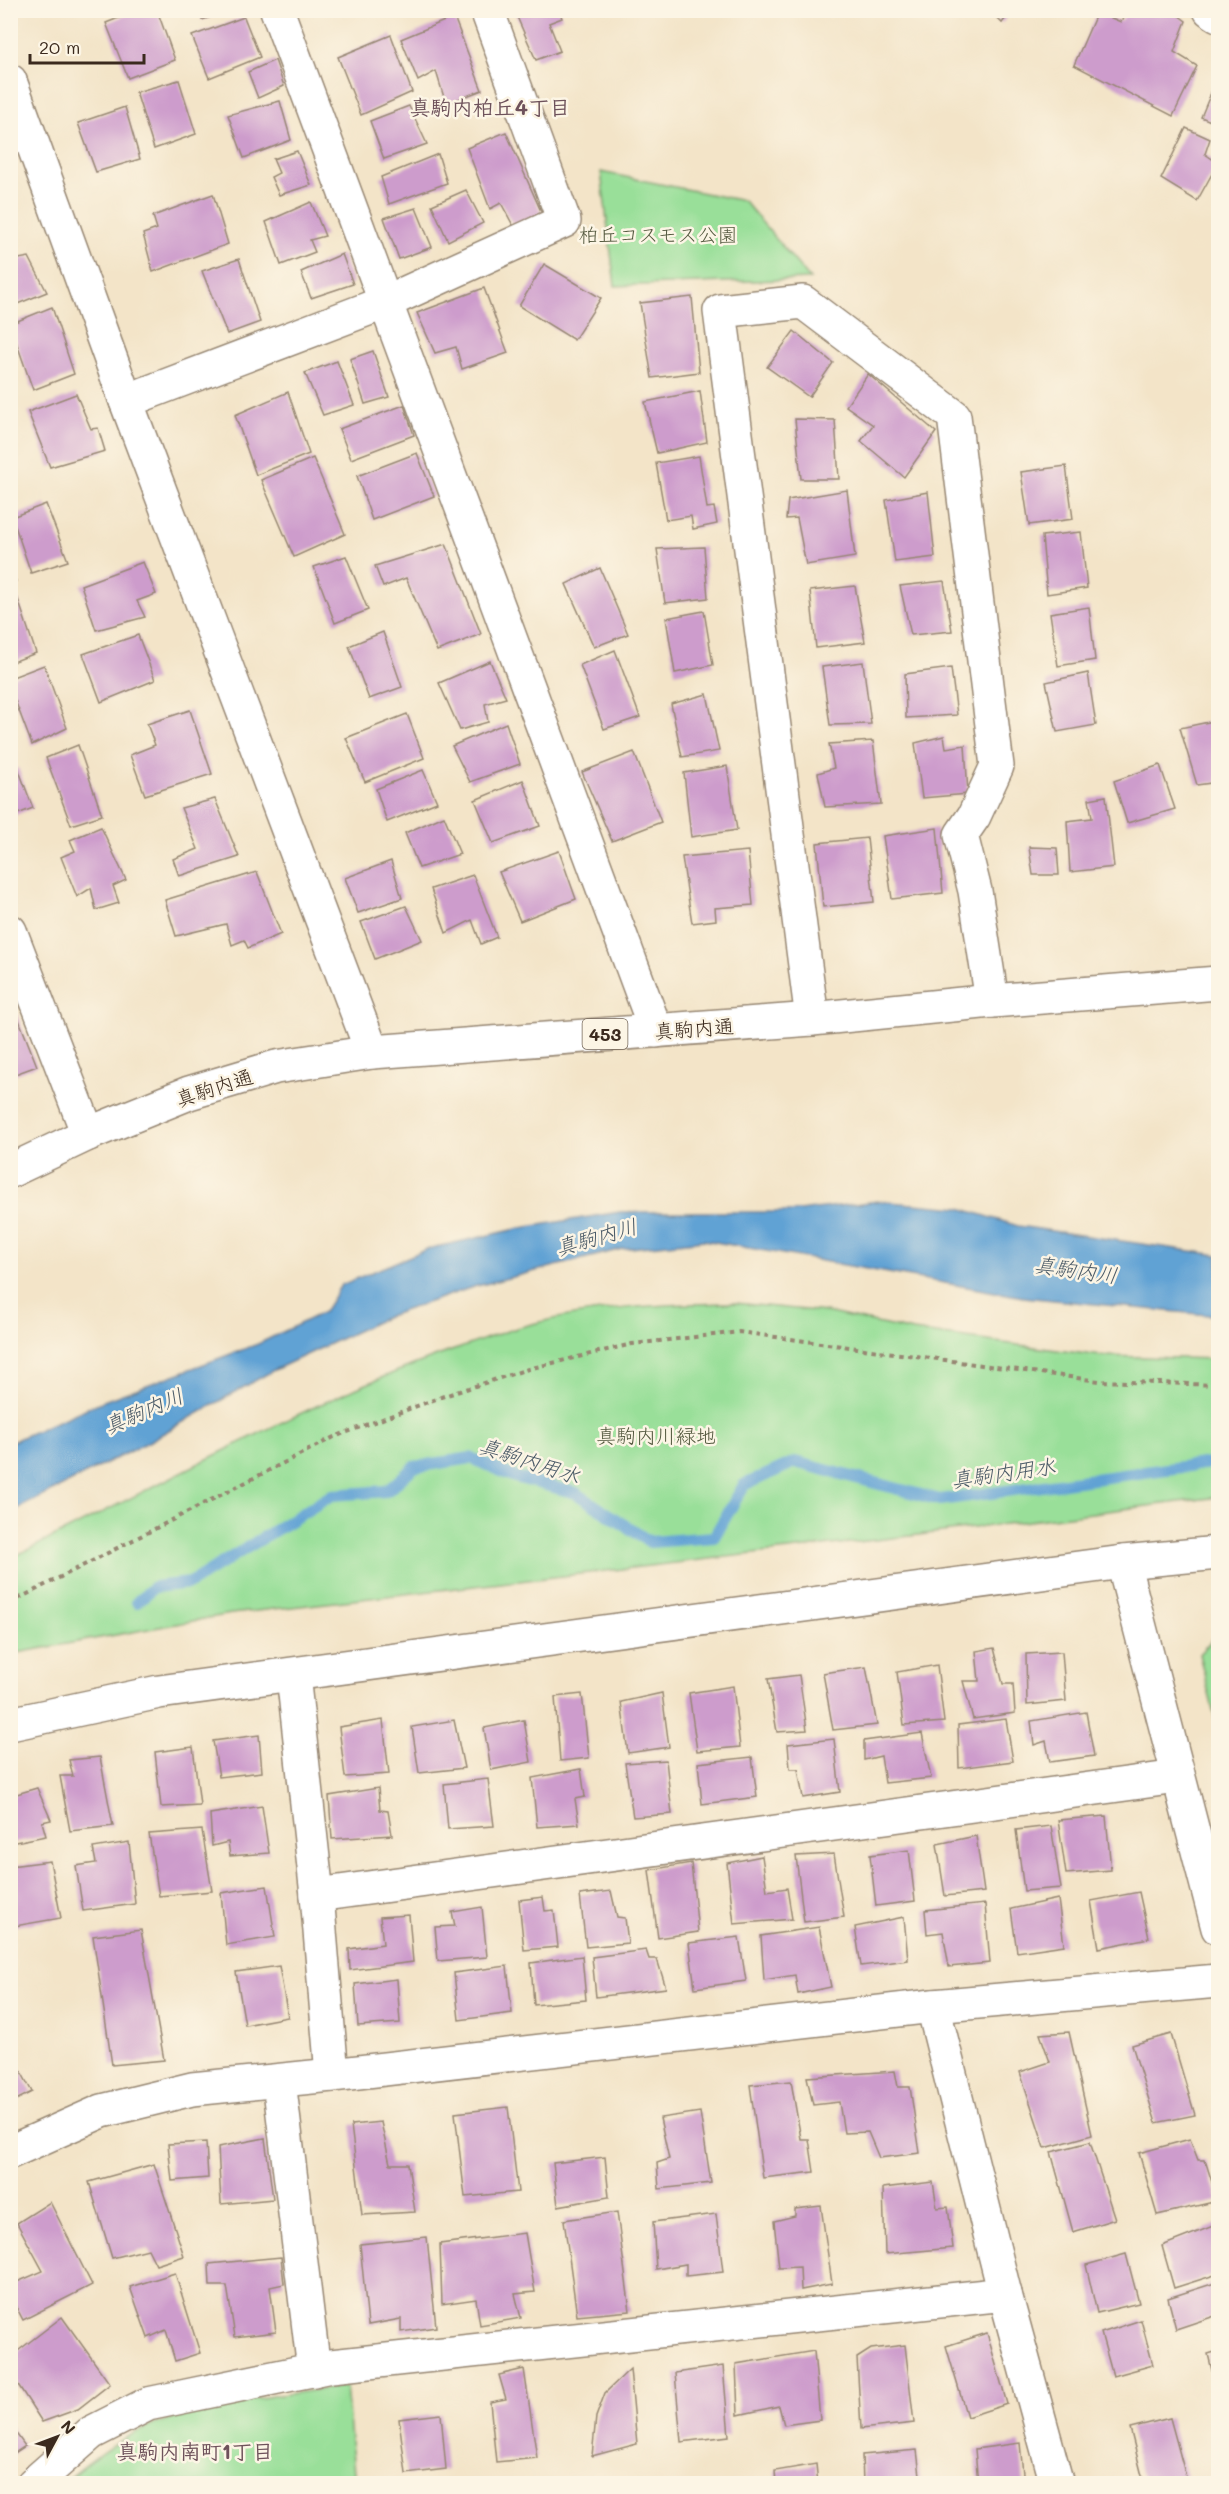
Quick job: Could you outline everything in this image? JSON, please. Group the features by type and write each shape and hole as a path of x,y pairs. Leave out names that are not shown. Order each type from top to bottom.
{"main road":[{"path":"277,10 656,1031"},
{"path":"126,401 386,302 564,221 487,10"},
{"path":"1210,10 1218,15"},
{"path":"10,81 126,401 372,1052"},
{"path":"812,1019 720,311 803,302 954,416 997,766 974,816 961,835 975,891 992,1001"},
{"path":"10,931 88,1134"},
{"name":"真駒内通","path":"10,1171 88,1134 189,1093 276,1067 372,1052 812,1019 992,1001 1218,983"},
{"path":"10,1724 159,1692 1123,1562 1218,1552"},
{"path":"1123,1562 1218,1928"},
{"path":"293,1675 317,1895 332,2075"},
{"path":"317,1895 1178,1777"},
{"path":"10,2152 102,2111 192,2089 933,2006 1218,1981"},
{"path":"933,2006 1005,2294 1057,2484"},
{"path":"279,2081 314,2370"},
{"path":"33,2484 91,2433 148,2404 314,2370 1005,2294"}],"path":[{"path":"10,1603 334,1437 441,1397 517,1372 632,1344 739,1332 1099,1381 1218,1385"}],"green space":[{"name":"柏丘コスモス公園","path":"601,172 744,201 810,279 615,286"},
{"name":"真駒内川緑地","path":"735,1303 826,1312 913,1331 1102,1356 1218,1359 1218,1497 910,1536 231,1614 11,1654 11,1558 285,1421 397,1372 500,1333 528,1325 604,1310"},
{"path":"1215,1637 1218,1637 1218,1729 1199,1654"},
{"path":"346,2386 355,2483 62,2484 120,2441 165,2420 242,2401"}],"water":[{"name":"真駒内川","path":"878,1201 960,1208 1018,1226 1218,1255 1218,1316 1023,1297 704,1240 622,1249 473,1287 391,1315 272,1371 148,1442 11,1512 11,1442 101,1402 258,1344 324,1312 341,1285 427,1249 521,1228 620,1212 791,1212"}],"building":[{"path":"139,10 157,10 175,60 128,78 106,23"},
{"path":"199,10 229,10 229,11 202,20"},
{"path":"514,10 559,10 562,18 549,23 560,51 536,60"},
{"path":"989,10 1012,10 1002,23"},
{"path":"1128,10 1171,10 1186,21 1174,52 1197,66 1173,116 1074,65 1097,12 1121,22"},
{"path":"244,17 260,57 209,78 192,36"},
{"path":"454,17 482,90 446,104 436,71 418,81 401,39"},
{"path":"391,35 412,92 361,115 338,57"},
{"path":"275,60 284,86 258,98 248,72"},
{"path":"1218,76 1218,124 1201,117"},
{"path":"179,80 196,134 154,149 136,92"},
{"path":"280,101 291,140 244,158 228,115"},
{"path":"409,106 427,144 384,159 370,121"},
{"path":"125,107 140,159 96,172 78,123"},
{"path":"1186,128 1210,139 1205,154 1218,163 1197,201 1161,179"},
{"path":"506,132 543,216 515,229 501,203 490,209 467,148"},
{"path":"297,151 311,185 279,195 271,177 279,173 273,159"},
{"path":"438,154 447,183 389,204 381,177"},
{"path":"466,190 483,223 448,241 432,205"},
{"path":"213,194 228,244 153,272 143,234 157,229 153,216"},
{"path":"311,202 325,236 310,240 315,252 281,265 266,222"},
{"path":"416,208 432,247 399,259 384,218"},
{"path":"10,238 19,259 29,257 47,292 10,307"},
{"path":"342,254 353,284 311,298 301,272"},
{"path":"239,259 260,322 227,334 202,271"},
{"path":"544,264 601,298 574,340 519,306"},
{"path":"484,288 508,353 462,369 456,347 435,353 417,313"},
{"path":"692,297 699,372 652,378 640,303"},
{"path":"52,307 74,374 33,390 10,324"},
{"path":"794,331 833,363 809,397 767,367"},
{"path":"373,351 389,397 365,404 350,359"},
{"path":"337,361 354,405 323,415 305,373"},
{"path":"868,374 936,432 904,477 861,441 873,425 846,406"},
{"path":"700,391 707,442 657,453 645,402"},
{"path":"288,392 309,454 256,475 235,415"},
{"path":"76,394 91,429 98,428 105,451 50,467 28,412"},
{"path":"404,405 414,435 351,459 339,429"},
{"path":"795,419 835,420 839,479 801,479"},
{"path":"417,453 434,496 372,520 357,476"},
{"path":"699,456 707,508 714,507 717,524 693,529 691,516 666,520 656,463"},
{"path":"313,458 345,534 294,557 261,480"},
{"path":"1066,466 1073,519 1029,525 1021,472"},
{"path":"847,490 855,557 806,565 797,518 786,519 788,500"},
{"path":"928,492 935,557 895,562 886,500"},
{"path":"46,504 68,561 31,573 12,517"},
{"path":"1081,532 1087,588 1047,594 1042,536"},
{"path":"446,544 481,634 437,651 406,578 383,587 375,566"},
{"path":"704,547 708,598 665,603 657,549"},
{"path":"346,556 368,610 335,623 314,567"},
{"path":"143,562 156,594 137,601 145,617 96,630 81,585"},
{"path":"10,568 16,581 10,583"},
{"path":"600,568 628,634 594,647 566,584"},
{"path":"944,581 952,631 911,635 900,586"},
{"path":"855,586 865,642 816,648 810,591"},
{"path":"18,599 36,653 10,663 10,602"},
{"path":"1089,607 1095,660 1058,666 1050,613"},
{"path":"704,611 713,665 675,673 666,618"},
{"path":"383,632 402,687 369,699 349,646"},
{"path":"138,635 155,680 101,702 83,654"},
{"path":"615,650 640,717 604,729 580,665"},
{"path":"490,661 506,698 485,704 488,722 460,730 439,683"},
{"path":"863,662 871,724 830,725 822,667"},
{"path":"44,665 67,728 32,745 10,687 10,678"},
{"path":"951,668 957,715 906,718 905,674"},
{"path":"1088,673 1096,725 1057,732 1046,682"},
{"path":"707,694 719,751 682,757 671,704"},
{"path":"190,710 212,774 145,795 130,755 155,745 147,724"},
{"path":"407,714 424,758 365,782 346,738"},
{"path":"1218,720 1218,782 1197,785 1180,728"},
{"path":"506,723 520,764 470,782 452,746"},
{"path":"944,736 946,748 965,745 968,794 922,798 915,743"},
{"path":"10,741 17,755 10,758"},
{"path":"873,741 881,804 825,807 818,773 834,768 829,744"},
{"path":"78,745 102,815 71,825 46,758"},
{"path":"634,752 661,822 612,841 582,772"},
{"path":"1160,765 1175,809 1127,823 1114,781"},
{"path":"727,766 737,830 691,837 684,773"},
{"path":"18,768 33,808 10,817 10,771"},
{"path":"423,770 437,802 387,822 376,789"},
{"path":"523,780 540,826 493,843 475,800"},
{"path":"1106,796 1114,867 1070,872 1067,821 1092,818 1089,799"},
{"path":"215,799 239,857 179,876 173,859 198,849 181,808"},
{"path":"444,816 460,854 419,868 405,833"},
{"path":"101,827 126,880 113,886 119,903 96,910 91,888 77,897 61,857 75,851 70,840"},
{"path":"937,828 943,893 892,899 883,836"},
{"path":"867,838 874,902 823,907 817,843"},
{"path":"1029,847 1057,848 1059,875 1033,875"},
{"path":"559,851 576,899 520,921 499,872"},
{"path":"748,851 753,905 715,908 716,920 692,923 682,857"},
{"path":"391,861 402,898 358,913 345,878"},
{"path":"257,872 281,934 248,948 244,940 232,945 226,924 176,936 165,900"},
{"path":"473,875 497,937 481,944 472,920 446,933 431,889"},
{"path":"406,906 422,940 375,959 361,922"},
{"path":"10,997 37,1066 10,1076"},
{"path":"994,1648 1003,1684 1013,1684 1015,1713 973,1719 963,1681 979,1681 976,1651"},
{"path":"1062,1652 1066,1701 1027,1705 1026,1654"},
{"path":"937,1665 944,1722 904,1725 897,1672"},
{"path":"866,1667 877,1725 833,1730 823,1673"},
{"path":"799,1675 807,1730 777,1732 768,1679"},
{"path":"733,1686 740,1747 697,1751 689,1693"},
{"path":"662,1693 669,1747 628,1753 621,1702"},
{"path":"582,1694 589,1758 560,1761 555,1697"},
{"path":"1086,1712 1094,1756 1050,1762 1046,1741 1034,1745 1031,1721"},
{"path":"1006,1719 1013,1761 959,1768 958,1725"},
{"path":"383,1720 389,1774 345,1777 339,1727"},
{"path":"454,1720 464,1768 419,1773 412,1727"},
{"path":"524,1720 531,1762 491,1770 484,1728"},
{"path":"922,1733 931,1778 885,1783 881,1756 864,1760 864,1741"},
{"path":"259,1735 262,1772 219,1777 213,1741"},
{"path":"834,1739 840,1792 803,1798 798,1769 790,1769 788,1744"},
{"path":"193,1747 200,1805 161,1807 155,1752"},
{"path":"100,1757 113,1826 70,1831 60,1776 73,1776 69,1760"},
{"path":"752,1757 757,1797 702,1804 698,1763"},
{"path":"666,1760 672,1814 633,1817 625,1763"},
{"path":"581,1769 585,1797 575,1799 579,1824 537,1827 532,1778"},
{"path":"488,1779 494,1826 448,1829 444,1784"},
{"path":"37,1788 51,1820 42,1822 46,1836 10,1843 10,1796"},
{"path":"378,1788 380,1810 388,1811 392,1835 332,1839 329,1796"},
{"path":"262,1806 269,1853 230,1856 228,1842 212,1846 210,1814"},
{"path":"1106,1816 1111,1870 1066,1874 1058,1820"},
{"path":"1051,1826 1061,1888 1024,1891 1016,1830"},
{"path":"202,1830 212,1891 159,1896 149,1834"},
{"path":"976,1836 984,1892 945,1896 937,1844"},
{"path":"129,1842 135,1904 83,1911 76,1866 96,1863 93,1848"},
{"path":"909,1850 915,1901 876,1906 870,1855"},
{"path":"834,1854 844,1917 804,1922 796,1856"},
{"path":"762,1856 767,1891 787,1888 792,1919 734,1924 727,1863"},
{"path":"50,1861 61,1918 15,1926 10,1904 10,1866"},
{"path":"691,1863 698,1932 658,1938 649,1870"},
{"path":"267,1886 275,1937 226,1945 221,1893"},
{"path":"611,1891 617,1917 625,1918 628,1943 586,1947 580,1895"},
{"path":"1139,1892 1149,1938 1099,1948 1091,1901"},
{"path":"543,1897 545,1911 554,1910 558,1947 524,1950 519,1900"},
{"path":"1058,1899 1064,1945 1017,1952 1011,1909"},
{"path":"985,1904 990,1963 949,1967 943,1932 927,1934 925,1910"},
{"path":"482,1907 487,1957 438,1961 435,1927 455,1926 452,1912"},
{"path":"409,1915 413,1962 350,1970 349,1949 383,1944 380,1917"},
{"path":"904,1917 908,1960 861,1966 855,1927"},
{"path":"819,1927 831,1987 798,1994 795,1975 764,1980 761,1936"},
{"path":"141,1930 164,2060 112,2065 93,1936"},
{"path":"739,1937 746,1981 695,1988 689,1943"},
{"path":"646,1950 649,1959 657,1959 666,1988 596,1997 592,1957"},
{"path":"582,1956 586,2000 534,2005 531,1963"},
{"path":"279,1966 288,2017 245,2025 236,1972"},
{"path":"507,1966 512,2013 459,2020 454,1973"},
{"path":"397,1979 400,2023 358,2026 355,1984"},
{"path":"1069,2032 1092,2135 1045,2148 1020,2072 1050,2062 1040,2034"},
{"path":"1171,2034 1195,2115 1156,2123 1132,2045"},
{"path":"10,2051 32,2092 10,2103"},
{"path":"895,2071 898,2087 910,2087 920,2153 879,2158 868,2132 844,2133 839,2102 813,2105 807,2077"},
{"path":"791,2081 801,2139 809,2139 814,2172 763,2178 750,2085"},
{"path":"508,2107 518,2192 465,2197 455,2113"},
{"path":"700,2112 711,2183 659,2189 657,2163 669,2159 660,2118"},
{"path":"381,2122 390,2164 408,2164 415,2212 362,2215 351,2125"},
{"path":"265,2138 273,2199 221,2204 218,2147"},
{"path":"1190,2139 1198,2160 1205,2160 1218,2201 1157,2215 1139,2153"},
{"path":"206,2142 208,2178 172,2181 168,2144"},
{"path":"1090,2142 1115,2219 1073,2232 1051,2152"},
{"path":"605,2157 609,2197 558,2206 553,2163"},
{"path":"154,2164 184,2256 156,2265 148,2249 112,2258 89,2182"},
{"path":"933,2182 937,2208 948,2207 953,2248 885,2254 883,2188"},
{"path":"50,2202 92,2285 23,2320 10,2295 10,2285 43,2271 17,2223"},
{"path":"821,2206 832,2284 801,2290 800,2267 779,2268 774,2221 795,2216 795,2209"},
{"path":"617,2212 630,2311 577,2316 564,2220"},
{"path":"716,2214 723,2272 686,2276 686,2264 656,2269 653,2222"},
{"path":"1218,2224 1218,2274 1174,2288 1162,2246"},
{"path":"525,2233 535,2292 515,2294 521,2318 480,2325 476,2299 442,2304 440,2244"},
{"path":"427,2237 436,2327 401,2332 401,2319 368,2325 360,2244"},
{"path":"1126,2254 1139,2303 1097,2313 1086,2265"},
{"path":"281,2257 284,2284 270,2287 276,2332 235,2337 227,2286 210,2286 209,2264"},
{"path":"175,2273 200,2353 175,2361 166,2330 148,2338 130,2287"},
{"path":"1218,2282 1218,2315 1176,2329 1168,2298"},
{"path":"62,2317 110,2384 78,2409 42,2422 10,2372 10,2357"},
{"path":"1141,2320 1153,2365 1113,2376 1101,2333"},
{"path":"987,2333 1007,2404 967,2417 946,2346"},
{"path":"905,2345 914,2423 861,2429 857,2358 871,2349"},
{"path":"814,2351 820,2420 784,2425 779,2406 738,2415 736,2364"},
{"path":"1218,2351 1218,2395 1208,2354"},
{"path":"723,2366 729,2436 681,2442 675,2373"},
{"path":"524,2369 537,2458 496,2462 490,2402 506,2399 499,2375"},
{"path":"630,2369 637,2444 592,2456 596,2417 605,2393"},
{"path":"441,2414 446,2469 406,2474 399,2419"},
{"path":"1170,2418 1188,2484 1144,2484 1130,2428"},
{"path":"10,2425 25,2446 10,2456"},
{"path":"1020,2443 1024,2484 978,2484 975,2449"},
{"path":"917,2450 921,2484 863,2484 862,2455"},
{"path":"816,2464 818,2484 776,2484 775,2471"}],"waterway":[{"name":"真駒内用水","path":"137,1602 154,1587 190,1583 332,1495 387,1491 414,1467 471,1458 515,1477 576,1493 650,1542 714,1537 744,1485 795,1462 940,1500 1218,1462"}],"district":[{"name":"真駒内柏丘4丁目","path":"490,106"},
{"name":"真駒内南町1丁目","path":"195,2450"}]}
